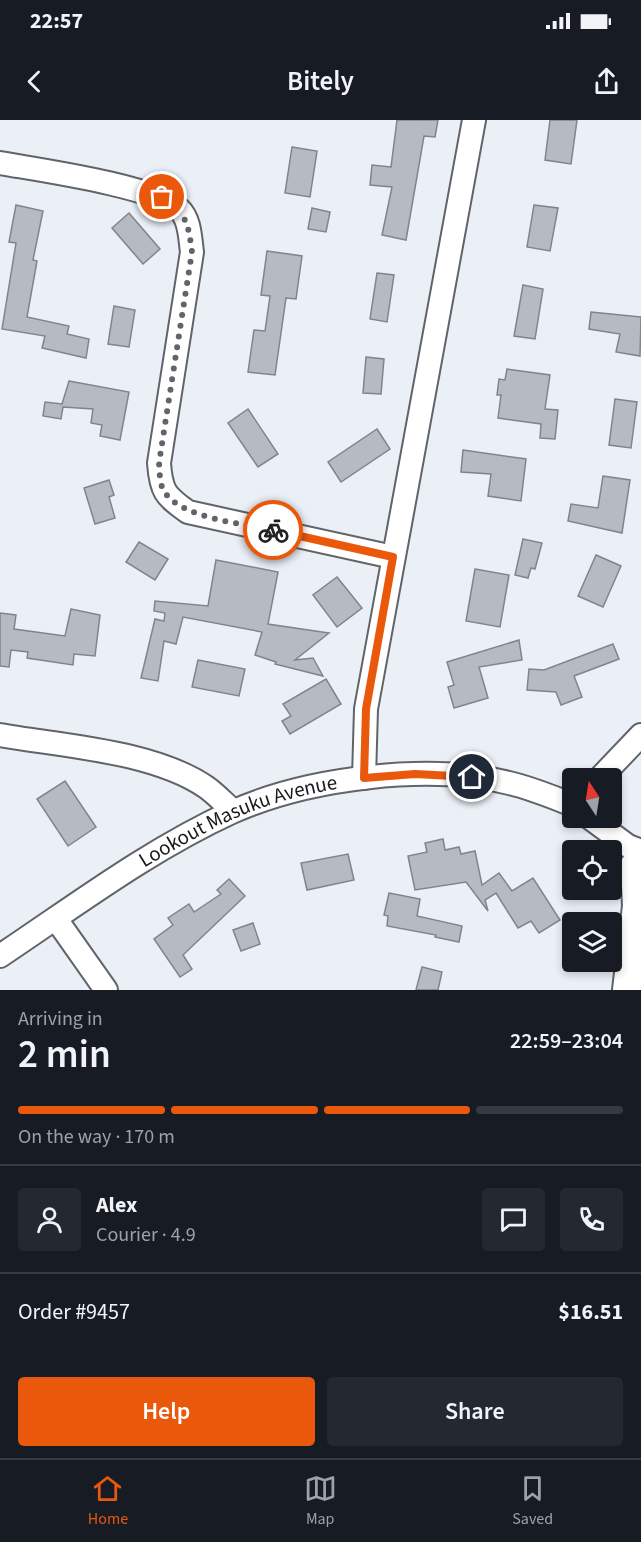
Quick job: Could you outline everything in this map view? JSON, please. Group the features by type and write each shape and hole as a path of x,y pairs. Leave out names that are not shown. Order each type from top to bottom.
{"main road":[{"path":"627,990 638,906 636,859"}],"street":[{"path":"364,778 366,709 474,120"},
{"path":"0,163 138,190 162,197 181,210 189,226 192,252 159,463 160,482 170,499 188,512 393,557"},
{"path":"0,735 141,759 182,773 206,787 233,811"},
{"path":"610,768 641,735"},
{"name":"Lookout Masuku Avenue","path":"0,956 147,858 233,811 279,796 364,778 455,774 508,783 562,801"},
{"path":"601,828 636,859"},
{"path":"56,919 106,990"}],"building":[{"path":"397,120 438,120 435,137 424,136 406,240 382,235 392,187 370,185 372,165 391,167"},
{"path":"550,120 577,120 571,164 545,160"},
{"path":"292,147 317,151 310,197 285,193"},
{"path":"16,205 43,211 33,260 37,261 27,317 69,326 67,334 89,339 86,358 42,348 45,336 2,329 16,243 9,242"},
{"path":"534,205 558,208 550,251 527,247"},
{"path":"312,208 330,212 326,232 308,229"},
{"path":"129,213 160,249 143,264 112,228"},
{"path":"267,251 302,256 296,299 286,298 275,375 248,372 254,330 265,331 270,296 261,295"},
{"path":"377,273 394,275 387,322 370,319"},
{"path":"523,285 543,289 535,339 514,336"},
{"path":"114,306 135,310 129,347 108,344"},
{"path":"591,312 641,317 640,356 616,352 620,334 589,329"},
{"path":"366,357 384,359 381,394 363,393"},
{"path":"507,369 550,375 545,409 558,410 555,439 540,438 541,424 498,418 501,395 497,395 499,379 505,380"},
{"path":"69,381 129,392 120,440 100,436 102,425 91,423 93,409 63,407 61,419 43,416 45,402 62,404"},
{"path":"615,399 637,402 631,448 609,445"},
{"path":"248,409 278,454 258,467 228,423"},
{"path":"377,429 390,449 341,482 328,462"},
{"path":"463,450 526,459 521,501 488,496 491,474 461,472"},
{"path":"603,476 630,480 622,533 568,521 571,504 598,508"},
{"path":"109,480 114,495 109,497 115,518 95,524 84,488"},
{"path":"523,539 542,543 535,569 531,568 528,578 515,575"},
{"path":"139,542 168,559 155,580 126,562"},
{"path":"596,555 621,566 603,607 578,596"},
{"path":"216,560 278,572 268,624 329,633 295,660 313,658 323,676 275,664 276,662 255,655 262,632 183,617 176,644 164,641 158,681 141,678 155,619 164,621 165,613 154,611 155,601 208,606"},
{"path":"475,569 509,575 500,627 466,621"},
{"path":"337,577 362,608 337,627 313,595"},
{"path":"71,609 100,615 95,656 74,654 73,665 27,658 28,652 11,650 9,667 0,666 0,613 16,615 14,629 65,636"},
{"path":"519,640 522,660 479,667 488,698 454,708 448,687 454,685 447,662"},
{"path":"613,644 619,659 574,676 582,697 561,705 556,692 527,690 529,669 544,670"},
{"path":"198,660 245,669 239,696 192,687"},
{"path":"326,679 341,704 290,734 282,721 291,716 283,704"},
{"path":"65,781 96,827 68,846 37,799"},
{"path":"443,839 445,850 459,847 461,854 475,851 482,885 499,873 512,891 533,878 560,920 539,933 531,921 518,928 496,893 485,900 488,911 466,882 415,890 408,856 427,852 425,843"},
{"path":"348,854 354,880 307,890 301,863"},
{"path":"229,879 245,896 183,955 192,969 180,977 154,939 173,925 168,918 189,904 194,912 221,894 217,890"},
{"path":"389,893 420,899 417,916 462,926 459,942 435,937 436,935 387,926 388,916 384,915"},
{"path":"253,923 260,944 241,951 233,930"},
{"path":"422,967 442,972 438,990 416,990"}],"way so far":[{"path":"162,197 181,210 189,226 192,252 159,463 160,482 170,499 188,512 273,530"}],"route":[{"path":"273,530 393,557 366,709 364,778 415,774 455,774 472,777"}]}
